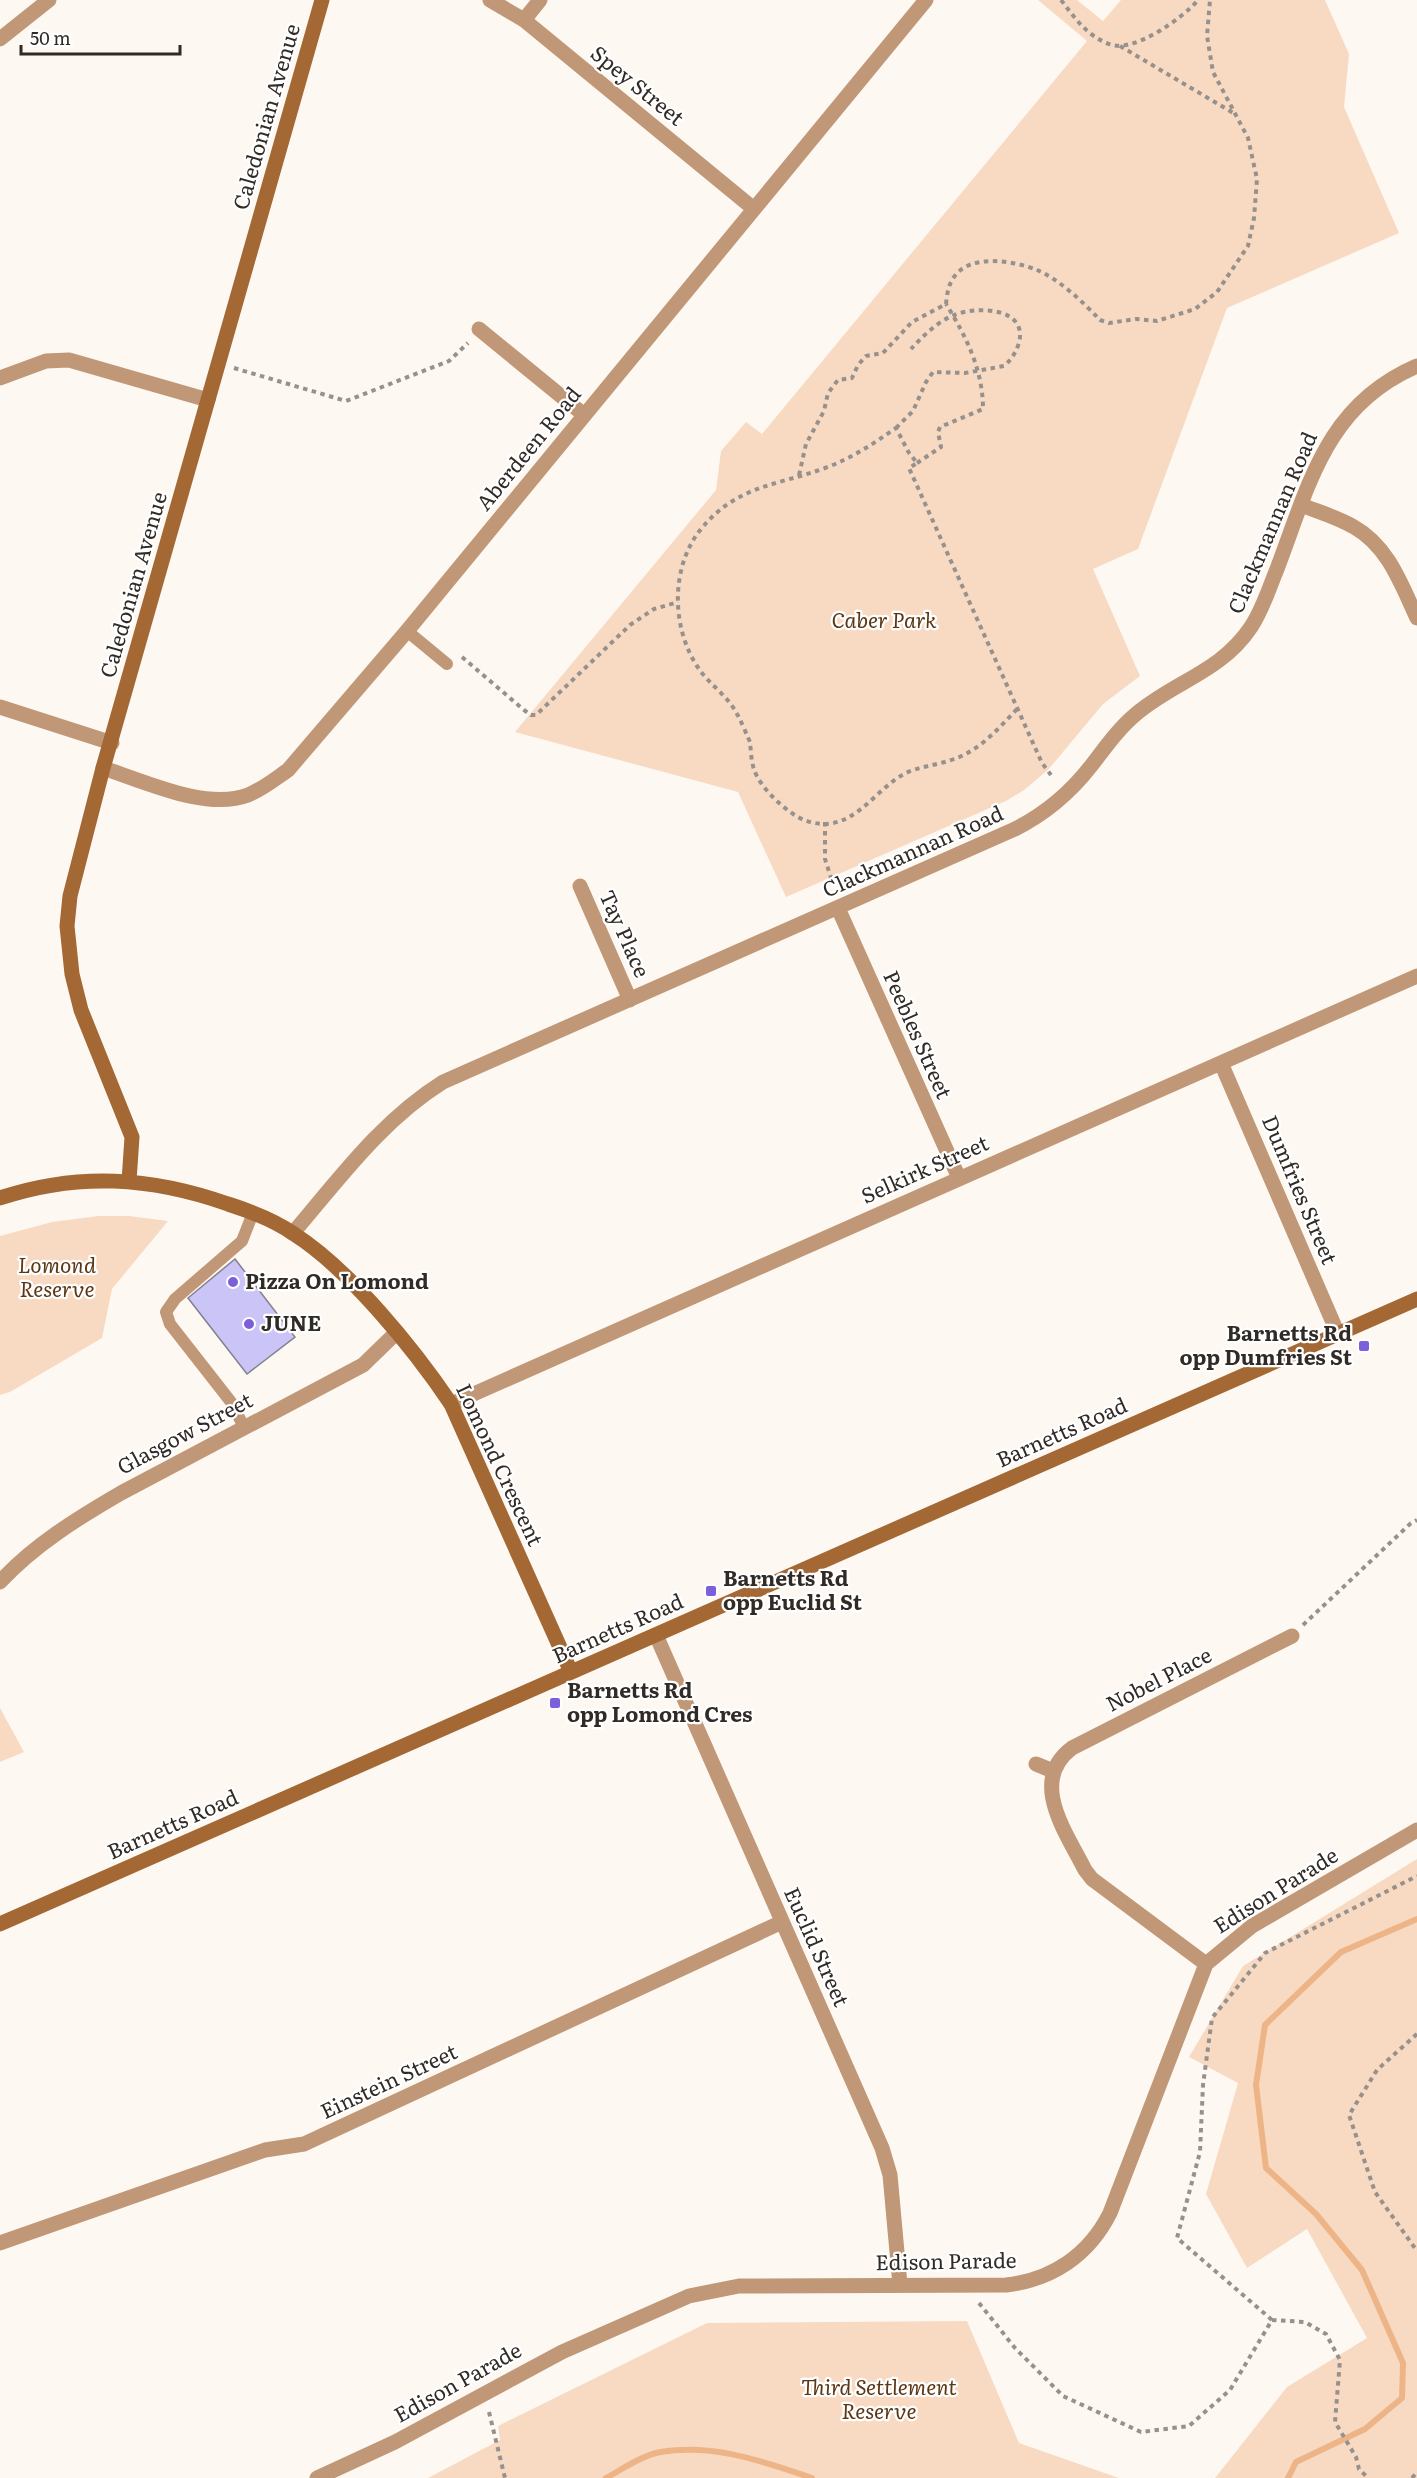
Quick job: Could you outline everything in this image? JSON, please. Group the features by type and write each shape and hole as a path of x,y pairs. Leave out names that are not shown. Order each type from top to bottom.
{"street":[{"path":"0,39 49,0"},
{"name":"Caledonian Avenue","path":"129,1181 132,1137 81,1010 72,974 67,926 70,896 103,768 322,0"},
{"name":"Spey Street","path":"490,0 524,20 754,209"},
{"path":"524,20 540,0"},
{"name":"Aberdeen Road","path":"103,768 207,800 226,800 247,795 268,785 288,770 407,631 583,414 926,0"},
{"path":"479,329 583,414"},
{"path":"0,378 46,361 69,360 208,400"},
{"name":"Clackmannan Road","path":"293,1233 367,1146 396,1117 426,1092 463,1072 1015,829 1043,813 1066,794 1136,713 1226,657 1237,645 1258,615 1323,451 1348,416 1381,386 1417,366"},
{"path":"1301,505 1353,526 1376,543 1391,564 1417,618"},
{"path":"0,707 112,742"},
{"name":"Tay Place","path":"580,886 630,1000"},
{"name":"Peebles Street","path":"838,908 959,1178"},
{"name":"Selkirk Street","path":"451,1404 1417,976"},
{"name":"Dumfries Street","path":"1221,1063 1338,1334"},
{"name":"Lomond Crescent","path":"0,1198 63,1184 129,1181 168,1185 253,1213 293,1233 339,1271 396,1333 434,1379 451,1404 571,1672"},
{"name":"Barnetts Road","path":"0,1924 1417,1299"},
{"name":"Glasgow Street","path":"0,1582 40,1546 91,1510 363,1365 396,1333"},
{"name":"Euclid Street","path":"656,1635 887,2162 900,2285"},
{"name":"Nobel Place","path":"1053,1771 1062,1755 1072,1748 1292,1636"},
{"path":"1036,1764 1053,1771 1051,1790 1053,1804 1092,1879 1206,1965"},
{"name":"Edison Parade","path":"317,2478 395,2442 562,2352 703,2292 739,2286 965,2287 1021,2283 1047,2275 1077,2257 1102,2229 1206,1965 1252,1926 1417,1830"},
{"name":"Einstein Street","path":"0,2243 265,2150 304,2144 782,1922"}],"lane":[{"path":"407,631 447,664"},
{"path":"244,1427 231,1401 170,1324 166,1312 175,1299 242,1241 253,1213"}],"path":[{"path":"1061,0 1080,26 1110,45 1119,46 1236,115"},
{"path":"1119,46 1158,32 1187,12 1198,0"},
{"path":"1051,775 1042,763 1017,709 909,468 941,447 938,432 940,427 983,409 978,371 970,347 946,304 950,285 960,270 969,265 1005,262 1037,270 1053,279 1104,322 1136,319 1157,321 1184,314 1200,306 1217,292 1239,261 1248,246 1254,218 1257,179 1248,138 1213,72 1208,52 1210,0"},
{"path":"799,476 806,444 825,411 828,393 833,384 838,380 852,378 858,365 866,356 883,353 912,322 946,304"},
{"path":"910,349 953,315 980,310 1002,313 1014,318 1019,325 1020,337 1016,351 1004,366 978,371 933,372 913,411 896,428 859,454 824,469 743,494 718,510 699,531 686,556 679,585 678,602 686,647 700,671 739,716 749,739 754,771 761,782 778,802 804,820 825,822 859,812 906,772 969,753 1017,709"},
{"path":"237,369 346,401 449,361 463,350"},
{"path":"896,428 917,463"},
{"path":"454,650 524,710 531,715 537,715 630,625 654,609 678,602"},
{"path":"825,822 825,859 832,881"},
{"path":"1315,1612 1417,1520"},
{"path":"1368,2478 1359,2469 1356,2457 1335,2422 1340,2360 1326,2334 1305,2322 1272,2320 1177,2238 1200,2152 1203,2085 1212,2019 1265,1953 1417,1876"},
{"path":"1417,2034 1377,2070 1349,2115 1375,2192 1417,2251"},
{"path":"965,2287 1015,2348 1063,2397 1141,2432 1189,2426 1230,2390 1272,2320"},
{"path":"485,2392 505,2478"},
{"path":"1412,2478 1417,2472"}],"green space":[{"name":"Caber Park","path":"1038,0 1077,0 1103,21 1121,0 1325,0 1349,54 1344,107 1399,233 1227,308 1138,549 1093,569 1140,676 1103,704 1048,770 1024,790 1006,801 786,897 738,792 515,732 716,490 721,451 746,422 762,434 1087,41"},
{"name":"Lomond Reserve","path":"98,1216 129,1216 168,1221 112,1289 102,1338 10,1392 0,1395 0,1236 52,1222"},
{"path":"0,1708 24,1752 0,1762"},
{"path":"1417,1859 1417,2478 1215,2478 1287,2387 1367,2338 1307,2229 1247,2268 1206,2194 1238,2083 1189,2057 1243,1966"},
{"name":"Third Settlement Reserve","path":"967,2321 1019,2443 1119,2478 428,2478 500,2440 498,2426 707,2323"}],"building":[{"path":"235,1259 295,1337 247,1374 188,1298"}],"waterway":[{"path":"1288,2478 1296,2462 1365,2429 1402,2398 1403,2363 1362,2270 1316,2214 1266,2168 1256,2085 1265,2025 1341,1952 1417,1919"},
{"path":"606,2478 650,2455 676,2450 736,2455 812,2478"}],"place":[{"name":"Pizza On Lomond","path":"233,1282"},
{"name":"JUNE","path":"249,1324"},
{"name":"Barnetts Rd opp Dumfries St","path":"1364,1346"},
{"name":"Barnetts Rd opp Euclid St","path":"711,1591"},
{"name":"Barnetts Rd opp Lomond Cres","path":"555,1703"}]}
